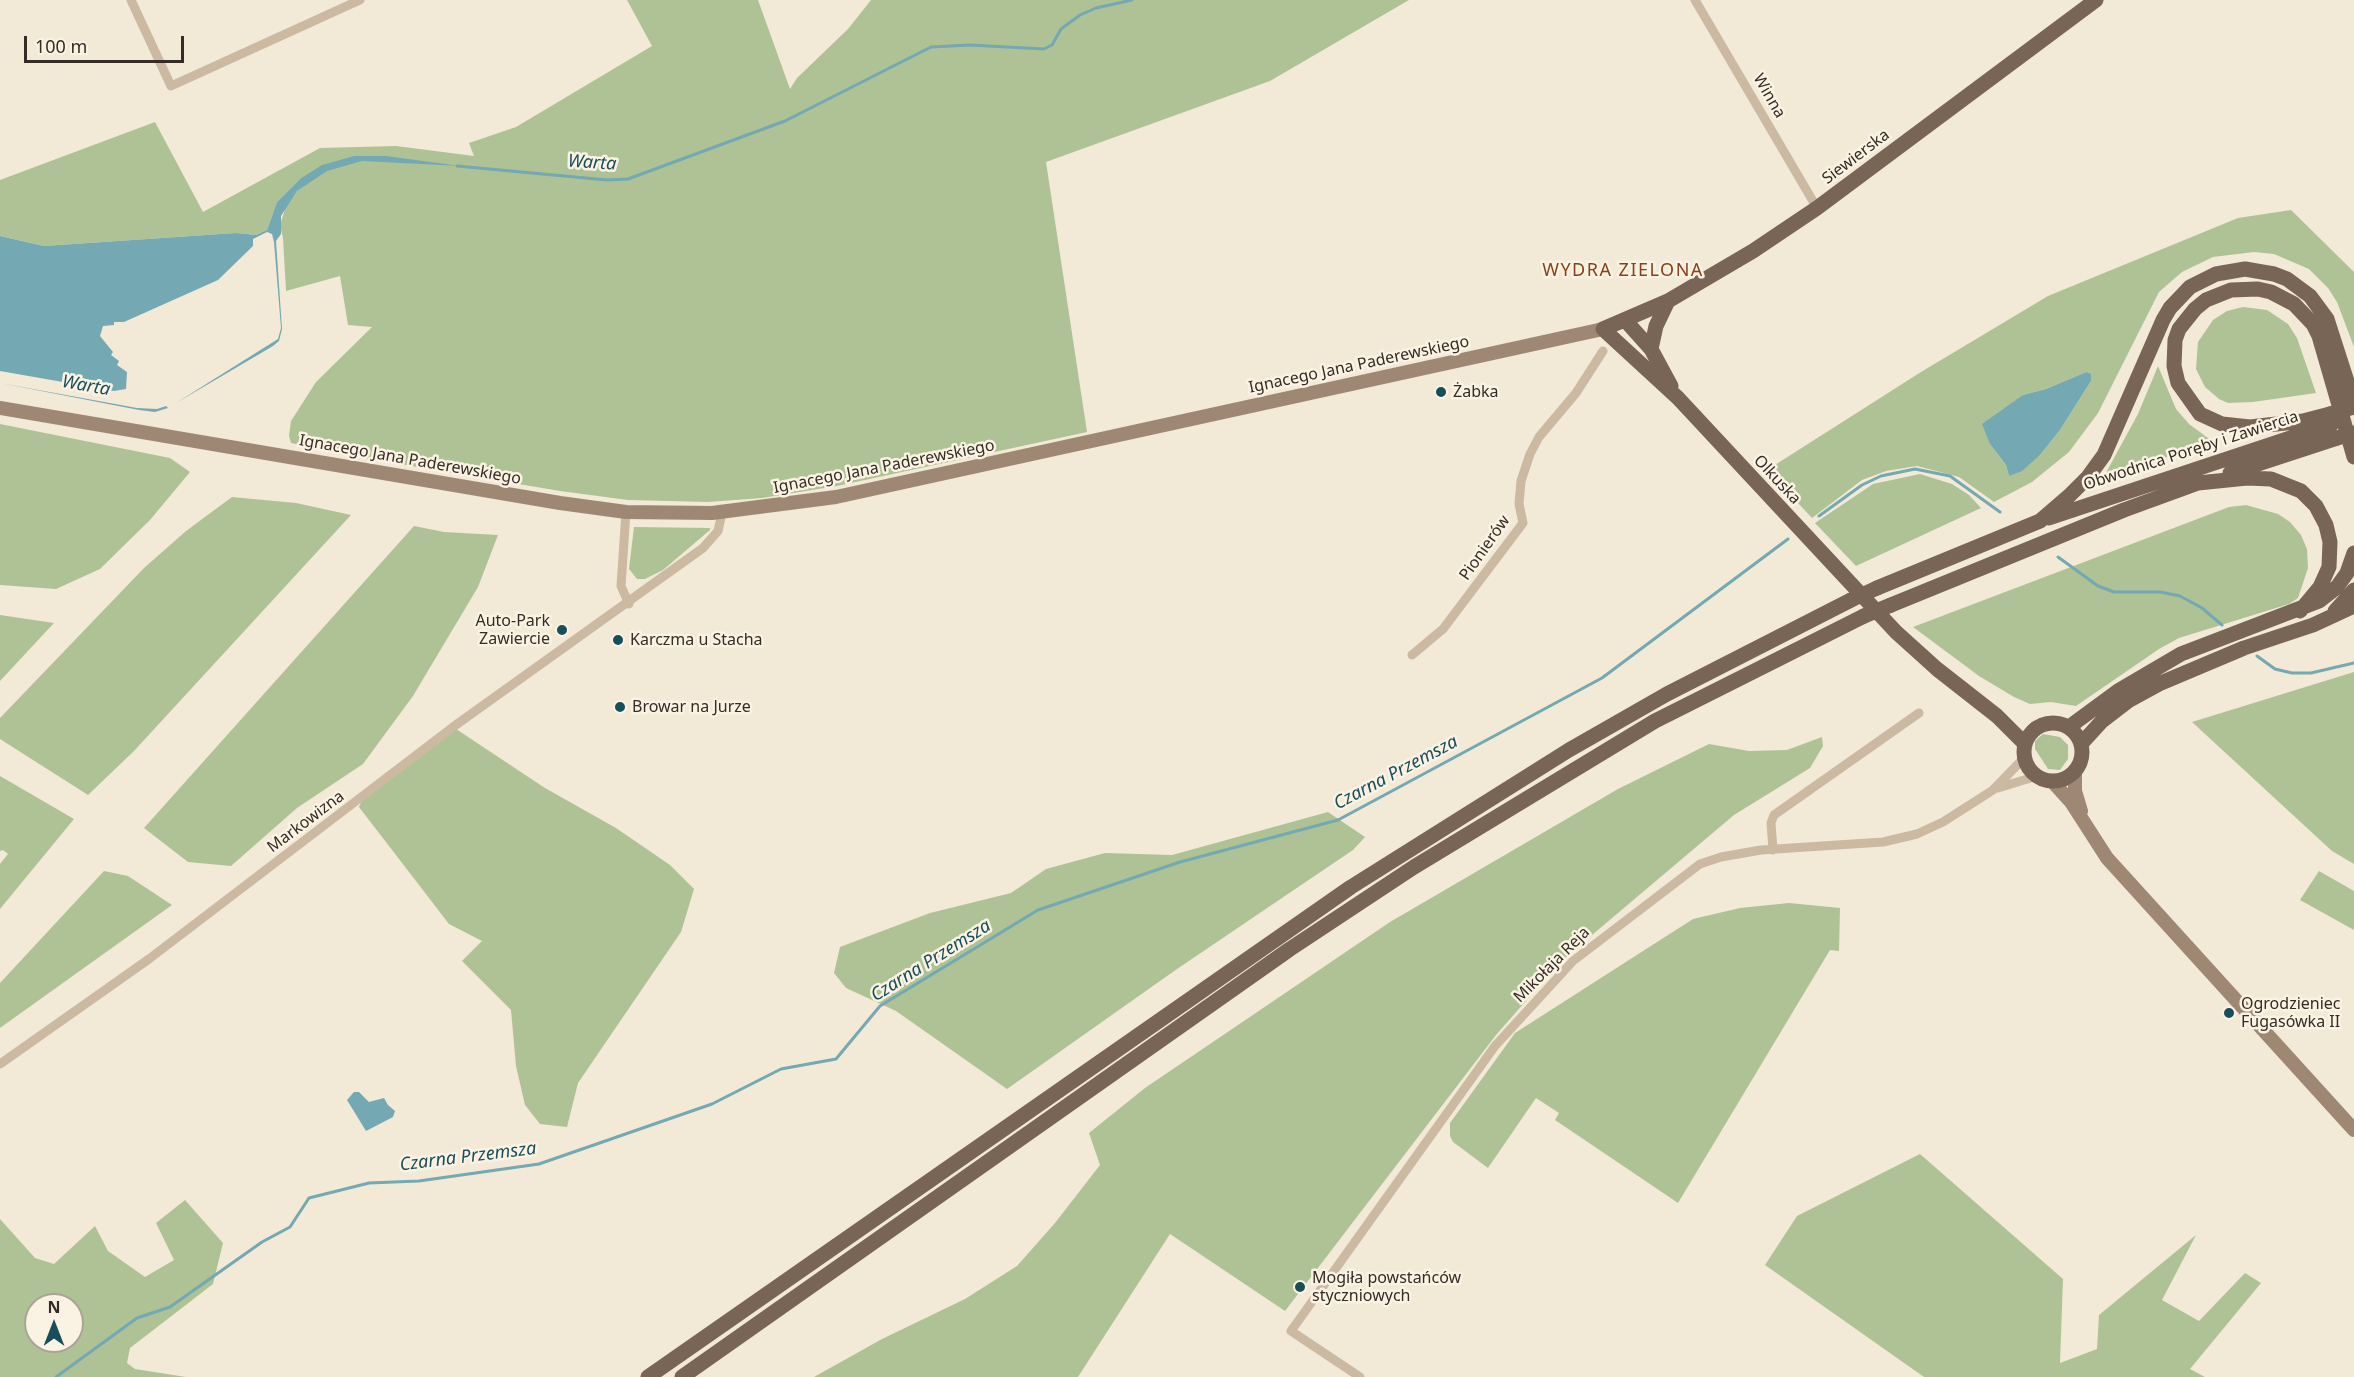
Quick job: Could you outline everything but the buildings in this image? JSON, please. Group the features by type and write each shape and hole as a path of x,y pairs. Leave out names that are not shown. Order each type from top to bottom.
{"main road":[{"name":"Siewierska","path":"1625,320 1668,301 1744,257 1817,208 2096,0"},
{"path":"2040,521 2088,477 2104,456 2170,308 2190,287 2216,274 2245,270 2274,274 2293,283 2310,296 2327,319 2354,405 2333,425 2303,421 2250,427 2222,424 2200,414 2187,399 2176,374 2173,353 2179,329 2195,309 2206,300 2231,290 2264,291 2294,304 2313,324 2319,336 2354,457"},
{"path":"1651,349 1656,326 1668,301"},
{"name":"Ignacego Jana Paderewskiego","path":"0,408 626,512 722,513 800,503 903,483 1602,329 1625,320"},
{"name":"Olkuska","path":"1625,320 1651,349 1678,398"},
{"name":"Olkuska","path":"1602,329 1678,398 1852,593 1936,669 1982,703"},
{"name":"Obwodnica Poręby i Zawiercia","path":"2198,483 2354,417"},
{"name":"Obwodnica Poręby i Zawiercia","path":"648,1377 1351,887 1463,816 1667,694 1852,593 1877,588 2040,521 2333,425 2354,433"},
{"path":"682,1377 1290,949 1414,867 1655,721 1864,616 2113,514 2198,483 2247,478 2271,479 2301,491 2316,506 2326,525 2331,557 2320,587 2300,611"},
{"path":"2069,727 2118,691 2181,654 2300,611 2319,601 2337,586 2347,573 2354,553"},
{"path":"2313,625 2339,608 2354,590"},
{"path":"2081,744 2102,721 2128,701 2161,683 2244,648 2313,625 2354,606"},
{"path":"1982,703 2037,726"},
{"path":"1982,703 2024,751 2028,767 2044,778 2084,822 2107,858 2354,1130"},
{"path":"2024,751 2031,731 2037,726 2058,722 2069,727 2081,744 2081,760 2075,770 2061,780 2044,778"},
{"path":"2075,770 2075,791 2084,822"}],"street":[{"path":"131,0 171,86 360,0"},
{"name":"Winna","path":"1695,0 1817,208"},
{"name":"Pionierów","path":"1412,655 1443,629 1523,523 1519,504 1521,482 1530,454 1539,437 1576,393 1603,351"},
{"path":"626,512 621,586 628,604"},
{"name":"Markowizna","path":"0,1064 149,959 453,727 628,604 714,538 721,525 722,513"},
{"path":"1773,849 1771,823 1774,816 1919,712"},
{"name":"Mikołaja Reja","path":"1360,1377 1291,1331 1496,1046 1573,961 1609,931 1700,864 1721,857 1773,849 1838,846 1902,839 1943,822 1993,790 2024,751"},
{"name":"Mikołaja Reja","path":"1993,790 2044,778"}],"green space":[{"path":"627,0 758,0 790,89 797,78 848,29 871,0 1409,0 1270,81 1046,162 1087,432 837,486 762,498 708,502 628,500 370,459 291,443 289,436 291,421 316,382 372,327 348,325 340,276 286,291 283,238 280,225 286,206 297,191 309,182 300,179 277,202 267,230 256,235 236,233 44,246 0,236 0,180 155,122 203,212 320,148 396,146 474,156 469,143 516,127 652,46"},
{"path":"2291,210 2354,272 2354,347 2337,302 2328,288 2309,269 2274,254 2254,252 2213,257 2182,272 2159,292 2098,413 2069,452 2032,482 1994,502 1959,477 1917,466 1886,471 1862,480 1812,518 1767,470 1921,372 2048,296 2238,218","holes":["2086,372 2091,381 2060,430 2040,455 2009,476 2006,465 1990,444 2023,395 2046,389"]},
{"path":"2243,307 2267,310 2288,324 2297,338 2316,393 2253,402 2228,403 2219,399 2205,387 2196,369 2198,342 2213,320 2227,311"},
{"path":"2158,366 2176,409 2189,424 2212,441 2102,480 2138,414"},
{"path":"0,424 170,458 190,472 150,520 100,569 56,589 0,585"},
{"path":"1920,474 1952,484 1969,495 1981,508 1856,566 1815,523 1873,484"},
{"path":"232,497 296,503 351,515 134,751 88,795 0,739 0,718 144,568 186,531"},
{"path":"2246,505 2278,514 2290,522 2301,535 2307,549 2308,568 2298,598 2289,604 2179,638 2159,649 2076,706 2051,702 2030,704 2014,697 1979,676 1913,627 2229,507"},
{"path":"414,526 444,532 498,535 478,587 413,696 363,764 297,808 231,866 188,862 144,828"},
{"path":"634,527 710,528 710,530 663,570 645,579 637,579 629,569"},
{"path":"0,615 54,623 0,681"},
{"path":"2354,672 2354,864 2332,851 2192,722"},
{"path":"453,727 545,788 616,828 670,865 694,889 681,932 578,1083 567,1127 540,1124 525,1105 516,1066 511,1010 462,961 482,941 449,924 359,807 363,798"},
{"path":"2043,734 2060,737 2068,745 2068,759 2060,770 2048,769 2035,749 2035,741"},
{"path":"1822,737 1823,746 1810,768 1734,815 1560,962 1496,1035 1285,1311 1170,1234 1078,1377 814,1377 882,1339 965,1299 1017,1266 1055,1223 1100,1165 1089,1133 1145,1088 1390,922 1618,789 1709,744 1749,751 1787,750"},
{"path":"0,776 74,819 0,909 0,864 8,854 3,850 0,851"},
{"path":"1328,812 1365,837 1353,850 1177,969 1007,1089 896,1011 846,988 834,973 840,947 930,913 1011,893 1046,869 1105,853 1172,855"},
{"path":"104,871 128,876 172,905 0,1028 0,983"},
{"path":"2319,871 2354,891 2354,930 2300,900"},
{"path":"1789,903 1840,908 1839,951 1830,950 1678,1203 1555,1120 1559,1113 1536,1098 1488,1168 1453,1142 1450,1136 1450,1123 1515,1033 1693,919 1740,908"},
{"path":"1920,1154 2063,1279 2060,1363 2097,1349 2099,1315 2196,1235 2162,1300 2199,1321 2245,1273 2261,1283 2190,1369 2205,1377 1924,1377 1765,1265 1797,1216"},
{"path":"185,1200 223,1243 213,1284 130,1348 127,1363 135,1369 186,1377 0,1377 0,1219 35,1258 54,1264 95,1226 108,1251 145,1277 174,1260 156,1223"}],"water":[{"path":"354,156 386,156 460,166 362,161 327,171 297,191 281,216 281,234 276,241 282,329 279,341 273,346 176,403 278,339 281,328 274,242 272,234 267,232 253,239 253,246 218,280 124,322 114,322 114,325 103,326 100,336 113,352 111,355 119,361 117,365 127,372 126,389 114,391 0,371 0,236 44,246 236,233 256,235 267,230 277,202 300,179 322,165"},
{"path":"2086,372 2091,374 2091,381 2060,430 2040,455 2022,471 2009,476 2006,465 1990,444 1982,424 2023,395 2046,389"},
{"path":"0,383 137,408 157,409 166,406 168,408 155,412 139,410"},
{"path":"354,1092 359,1092 369,1102 384,1098 395,1111 393,1117 366,1131 347,1100"}],"waterway":[{"name":"Warta","path":"457,166 607,180 628,179 785,121 931,47 970,45 1044,49 1052,45 1061,29 1080,15 1096,8 1132,0"},
{"name":"Czarna Przemsza","path":"1819,516 1862,485 1881,476 1915,469 1950,476 2000,512"},
{"name":"Czarna Przemsza","path":"56,1377 137,1318 170,1307 262,1242 290,1227 309,1198 369,1183 419,1181 539,1164 712,1104 781,1069 836,1059 880,1006 1038,910 1180,862 1338,820 1602,678 1788,539"},
{"name":"Czarna Przemsza","path":"2058,557 2098,586 2114,592 2160,592 2180,596 2202,608 2222,625"},
{"name":"Czarna Przemsza","path":"2257,656 2275,669 2292,673 2311,673 2354,663"}],"place":[{"name":"Żabka","path":"1441,392"},
{"name":"Auto-Park Zawiercie","path":"562,630"},
{"name":"Karczma u Stacha","path":"618,640"},
{"name":"Browar na Jurze","path":"620,707"},
{"name":"Ogrodzieniec Fugasówka II","path":"2229,1013"},
{"name":"Mogiła powstańców styczniowych","path":"1300,1287"}],"district":[{"name":"WYDRA ZIELONA","path":"1623,271"}]}
